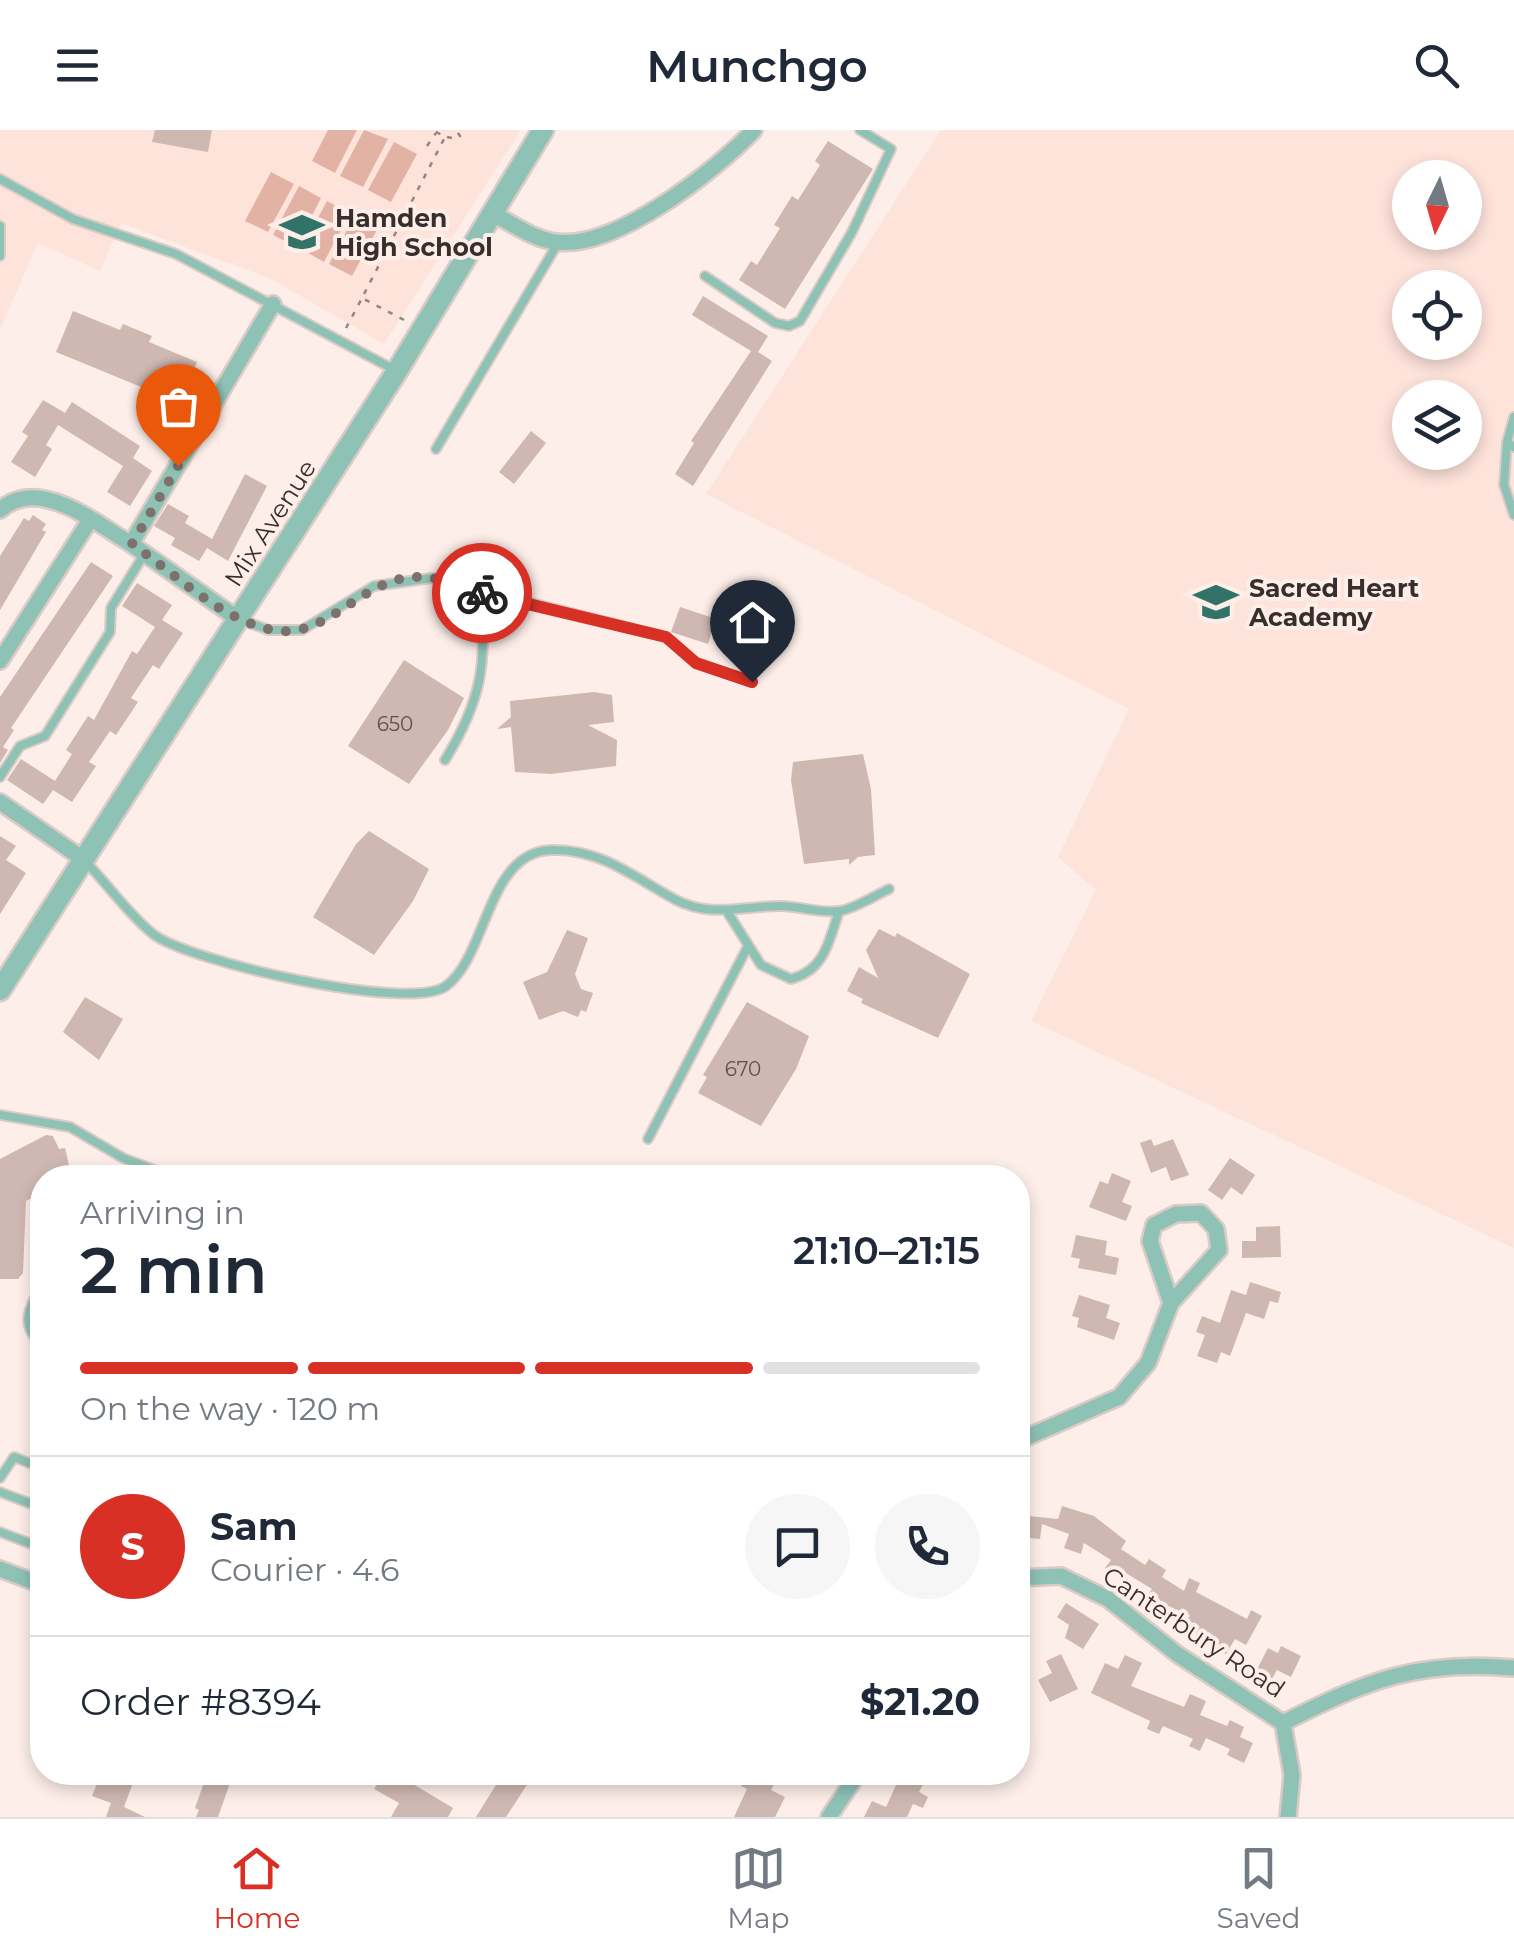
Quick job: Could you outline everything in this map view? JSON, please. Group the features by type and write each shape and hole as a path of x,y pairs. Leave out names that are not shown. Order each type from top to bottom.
{"street":[{"name":"Mix Avenue","path":"0,990 397,371 544,130"},
{"path":"492,213 558,243 601,236 636,219 712,170 754,130"},
{"path":"138,548 274,304"},
{"path":"0,510 8,503 38,498 62,504 138,548 238,619"},
{"path":"0,661 90,520"},
{"path":"0,802 83,858"},
{"path":"1030,1436 1120,1397 1148,1363 1171,1303 1219,1250 1216,1229 1201,1214 1176,1214 1154,1225 1150,1241 1171,1303"},
{"path":"0,1568 30,1580"},
{"name":"Canterbury Road","path":"1030,1577 1061,1576 1108,1598 1176,1654 1283,1723 1292,1774 1288,1817"},
{"name":"Canterbury Road","path":"1283,1723 1362,1683 1403,1673 1473,1664 1514,1668"},
{"path":"829,1817 850,1785"}],"lane":[{"path":"705,276 776,324 789,326 807,312 891,150 860,130"},
{"path":"0,179 73,219 176,254 397,371"},
{"path":"0,226 0,256"},
{"path":"436,449 558,243"},
{"path":"1514,418 1504,485 1514,515"},
{"path":"0,777 20,746 45,736 110,632 111,608 138,548"},
{"path":"238,619 269,630 302,630 374,586 415,577 666,637 696,663 752,682"},
{"path":"445,760 478,700 484,645 482,593"},
{"path":"83,858 155,936 276,976 370,991 432,993 443,989 457,974 514,866 537,851 593,855 638,874 679,902 728,913 779,906 839,911 888,889"},
{"path":"728,913 761,965 791,979 808,974 822,960 839,911"},
{"path":"648,1139 748,946"},
{"path":"0,1116 70,1127 134,1165"},
{"path":"0,1478 14,1457 30,1463"},
{"path":"0,1492 30,1503"},
{"path":"0,1532 30,1543"}],"path":[{"path":"438,151 428,146 435,131 456,139 460,136 456,130"},
{"path":"340,340 446,136"},
{"path":"362,298 405,321"}],"shaded area":[{"name":"Hamden High School","path":"0,130 521,130 384,344 269,278 121,223 100,271 38,243 0,329"},
{"path":"328,130 357,130 335,173 312,161"},
{"path":"364,130 388,139 363,187 340,176"},
{"name":"Sacred Heart Academy","path":"941,130 1514,130 1514,1248 1031,1021 1096,890 1058,857 1129,709 706,494"},
{"path":"394,142 417,154 391,202 368,190"},
{"path":"271,172 294,184 268,232 245,221"},
{"path":"299,186 321,198 296,247 273,235"},
{"path":"327,201 350,213 324,262 301,249"},
{"path":"355,215 378,228 352,276 329,264"}],"building":[{"path":"155,130 212,130 208,152 152,142"},
{"path":"828,141 873,169 785,309 739,280 751,261 757,265 780,228 774,225 792,196 798,200 820,165 815,161"},
{"path":"703,296 768,336 758,352 772,361 693,486 675,474 694,443 691,441 751,351 692,315"},
{"path":"73,311 120,330 123,324 152,336 149,342 197,362 180,403 56,352"},
{"path":"43,400 65,413 72,402 140,446 133,458 152,471 130,506 107,492 123,466 58,425 46,445 52,449 35,477 11,462 28,436 22,432"},
{"path":"531,431 546,443 514,484 499,472"},
{"path":"245,474 267,486 228,561 207,548 199,561 171,545 175,538 154,526 168,504 189,516 185,523 212,539"},
{"path":"33,515 46,524 42,530 46,532 0,610 0,556 24,518 29,521"},
{"path":"91,562 113,576 11,728 14,730 3,747 8,750 0,763 0,697"},
{"path":"137,583 172,605 162,620 183,633 159,669 153,665 131,698 138,702 116,735 110,731 89,762 96,766 72,802 53,790 43,804 7,780 21,759 55,781 72,754 66,750 88,716 94,720 132,651 137,654 155,627 122,606"},
{"path":"680,607 716,619 708,644 671,632"},
{"path":"404,660 464,698 448,730 409,784 348,746"},
{"path":"594,692 612,695 614,722 588,725 617,740 616,766 551,774 515,772 511,727 497,729 511,717 510,701"},
{"path":"863,754 871,789 875,855 858,857 849,865 849,859 804,864 791,780 793,762"},
{"path":"369,831 429,869 413,901 374,955 313,917 356,844"},
{"path":"0,836 16,846 6,860 26,873 0,914"},
{"path":"879,929 895,937 897,933 970,974 938,1038 861,1003 863,999 847,991 859,967 878,978 866,950"},
{"path":"567,930 588,938 575,974 581,989 593,993 586,1012 581,1010 578,1017 563,1011 539,1020 523,982 547,972"},
{"path":"85,997 123,1019 99,1060 63,1032"},
{"path":"747,1002 809,1036 796,1069 761,1126 698,1093 707,1077 703,1075"},
{"path":"46,1135 53,1136 59,1149 65,1148 69,1165 30,1165 23,1273 18,1279 0,1279 0,1159"},
{"path":"1151,1139 1154,1146 1173,1139 1189,1175 1171,1181 1166,1167 1151,1173 1140,1143"},
{"path":"1230,1158 1255,1175 1242,1195 1231,1187 1222,1200 1208,1190"},
{"path":"1112,1173 1131,1181 1122,1202 1132,1206 1126,1221 1089,1207 1100,1181 1108,1184"},
{"path":"1280,1226 1281,1257 1242,1258 1242,1241 1256,1241 1256,1227"},
{"path":"1076,1235 1107,1241 1105,1255 1119,1258 1116,1275 1078,1268 1080,1259 1071,1257"},
{"path":"1250,1282 1281,1292 1278,1303 1270,1301 1264,1319 1246,1313 1230,1356 1221,1352 1217,1363 1197,1356 1205,1335 1196,1332 1202,1316 1220,1323 1231,1290 1246,1295"},
{"path":"1079,1295 1110,1305 1106,1318 1120,1323 1114,1340 1077,1327 1079,1318 1072,1316"},
{"path":"1062,1506 1094,1516 1126,1541 1121,1549 1145,1565 1149,1559 1166,1570 1162,1577 1184,1591 1189,1578 1200,1583 1196,1592 1247,1619 1251,1610 1262,1616 1246,1645 1235,1639 1226,1654 1210,1645 1212,1641 1184,1628 1190,1615 1146,1597 1152,1589 1121,1570 1117,1576 1105,1568 1111,1560 1084,1543 1081,1554 1064,1548 1069,1534 1042,1524 1040,1539 1030,1538 1030,1516 1058,1519"},
{"path":"1066,1603 1099,1624 1083,1649 1065,1638 1069,1625 1057,1617"},
{"path":"1281,1646 1301,1656 1291,1677 1277,1670 1272,1679 1256,1671 1268,1648 1278,1653"},
{"path":"1061,1654 1078,1689 1050,1702 1038,1680 1052,1673 1046,1661"},
{"path":"1125,1655 1142,1663 1131,1686 1184,1707 1190,1694 1206,1701 1200,1715 1227,1726 1230,1720 1244,1727 1240,1737 1253,1743 1244,1763 1227,1755 1230,1749 1206,1738 1200,1751 1189,1746 1193,1739 1163,1726 1159,1734 1147,1729 1150,1721 1091,1693 1105,1663 1118,1669"},
{"path":"96,1785 132,1785 124,1807 145,1817 106,1817 111,1803 92,1796"},
{"path":"203,1785 229,1785 218,1817 196,1817 199,1810 195,1808"},
{"path":"376,1785 415,1785 453,1808 448,1817 391,1817 399,1803 374,1789"},
{"path":"496,1785 527,1785 506,1817 476,1817"},
{"path":"774,1785 771,1790 785,1797 775,1817 734,1817 747,1789 741,1786"},
{"path":"896,1785 922,1785 919,1792 928,1797 923,1808 913,1804 907,1817 864,1817 872,1801 886,1807"}],"way so far":[{"path":"178,466 132,544 238,619 269,630 302,630 333,615 374,586 415,577 450,582 482,593"}],"place":[{"name":"Hamden High School","path":"302,232"},
{"name":"Sacred Heart Academy","path":"1216,602"}],"route":[{"path":"482,593 666,637 696,663 752,682"}]}
